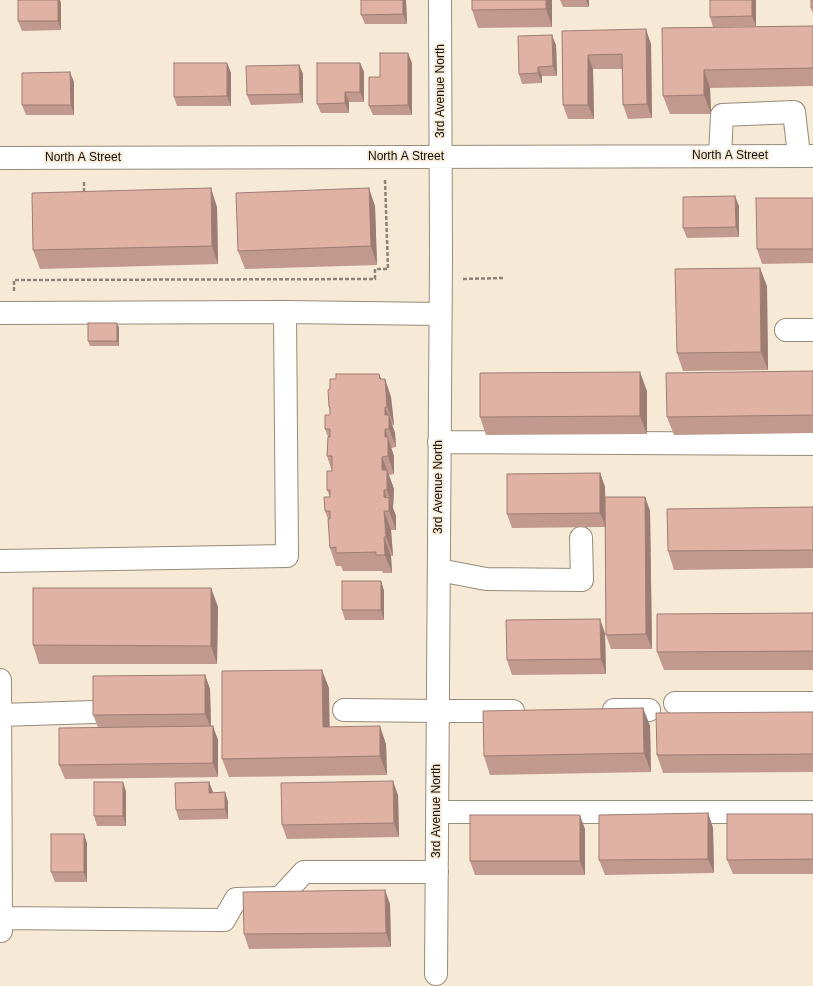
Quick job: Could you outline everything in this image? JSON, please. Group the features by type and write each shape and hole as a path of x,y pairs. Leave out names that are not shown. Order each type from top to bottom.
{"street":[{"name":"3rd Avenue North","path":"436,974 440,442 440,0"},
{"path":"720,156 722,115 794,112 806,156"},
{"name":"North A Street","path":"0,158 806,156"},
{"path":"7,312 285,312 440,314"},
{"path":"0,561 287,556 285,312"},
{"path":"786,330 813,330"},
{"path":"440,442 813,444"},
{"path":"439,570 486,579 582,580 582,538"},
{"path":"0,680 1,925 224,920 236,899 280,898 304,872 437,872"},
{"path":"675,703 813,703"},
{"path":"344,710 529,711"},
{"path":"593,710 649,710"},
{"path":"0,715 94,712"},
{"path":"437,812 813,812"}],"path":[{"path":"7,312 14,280 375,279 374,269 388,270 385,180"},
{"path":"84,182 84,196"},
{"path":"456,279 502,278"}],"building":[{"path":"18,0 58,0 58,21 18,21"},
{"path":"361,0 403,0 403,14 361,15"},
{"path":"472,0 546,0 546,9 472,10"},
{"path":"710,0 752,0 752,16 710,17"},
{"path":"811,0 813,0 813,8 811,8"},
{"path":"813,26 813,68 704,70 704,95 663,96 662,28"},
{"path":"646,29 647,104 623,105 622,54 588,55 588,105 563,105 562,31"},
{"path":"552,35 553,66 538,67 538,73 519,74 518,36"},
{"path":"380,53 408,53 408,105 369,106 369,77 380,77"},
{"path":"174,63 227,63 227,96 174,97"},
{"path":"317,63 360,63 360,92 345,92 345,103 317,104"},
{"path":"299,65 300,94 247,95 246,66"},
{"path":"70,72 71,105 22,105 22,73"},
{"path":"211,188 212,246 33,250 32,193"},
{"path":"369,188 371,246 238,251 236,193"},
{"path":"735,196 736,227 683,228 683,197"},
{"path":"756,198 813,198 813,249 757,249"},
{"path":"760,268 761,352 677,353 675,269"},
{"path":"88,323 117,323 117,341 88,341"},
{"path":"813,371 813,415 667,417 666,373"},
{"path":"640,372 640,416 480,417 480,373"},
{"path":"336,374 379,374 380,379 385,379 387,407 385,407 385,415 389,415 389,429 385,429 385,437 388,437 388,456 382,457 382,470 387,470 387,490 384,490 384,497 389,498 389,511 384,511 386,537 384,537 385,555 376,555 376,552 336,553 336,547 330,548 328,519 330,519 330,511 325,511 324,497 330,497 330,490 327,490 327,471 332,471 332,456 327,456 330,429 325,429 325,415 330,415 328,390 330,389 330,379 336,379"},
{"path":"600,473 600,513 507,514 507,474"},
{"path":"605,497 645,497 646,634 606,635"},
{"path":"813,507 813,550 668,551 667,509"},
{"path":"342,581 381,581 381,610 342,610"},
{"path":"33,588 211,588 211,646 33,645"},
{"path":"813,613 813,651 657,652 657,614"},
{"path":"600,619 601,659 507,660 506,620"},
{"path":"322,670 323,727 380,726 380,756 222,759 222,671"},
{"path":"205,675 205,714 93,715 93,676"},
{"path":"643,708 644,753 484,756 483,711"},
{"path":"813,712 813,754 657,755 656,713"},
{"path":"213,726 213,763 59,765 59,728"},
{"path":"393,781 394,823 282,825 281,783"},
{"path":"94,782 123,782 123,816 94,816"},
{"path":"209,782 209,793 225,792 225,809 176,810 175,783"},
{"path":"708,813 708,859 599,860 599,815"},
{"path":"727,814 813,814 813,859 727,860"},
{"path":"470,815 580,815 580,861 470,861"},
{"path":"51,834 84,834 84,872 51,872"},
{"path":"385,890 386,933 244,934 243,892"}]}
